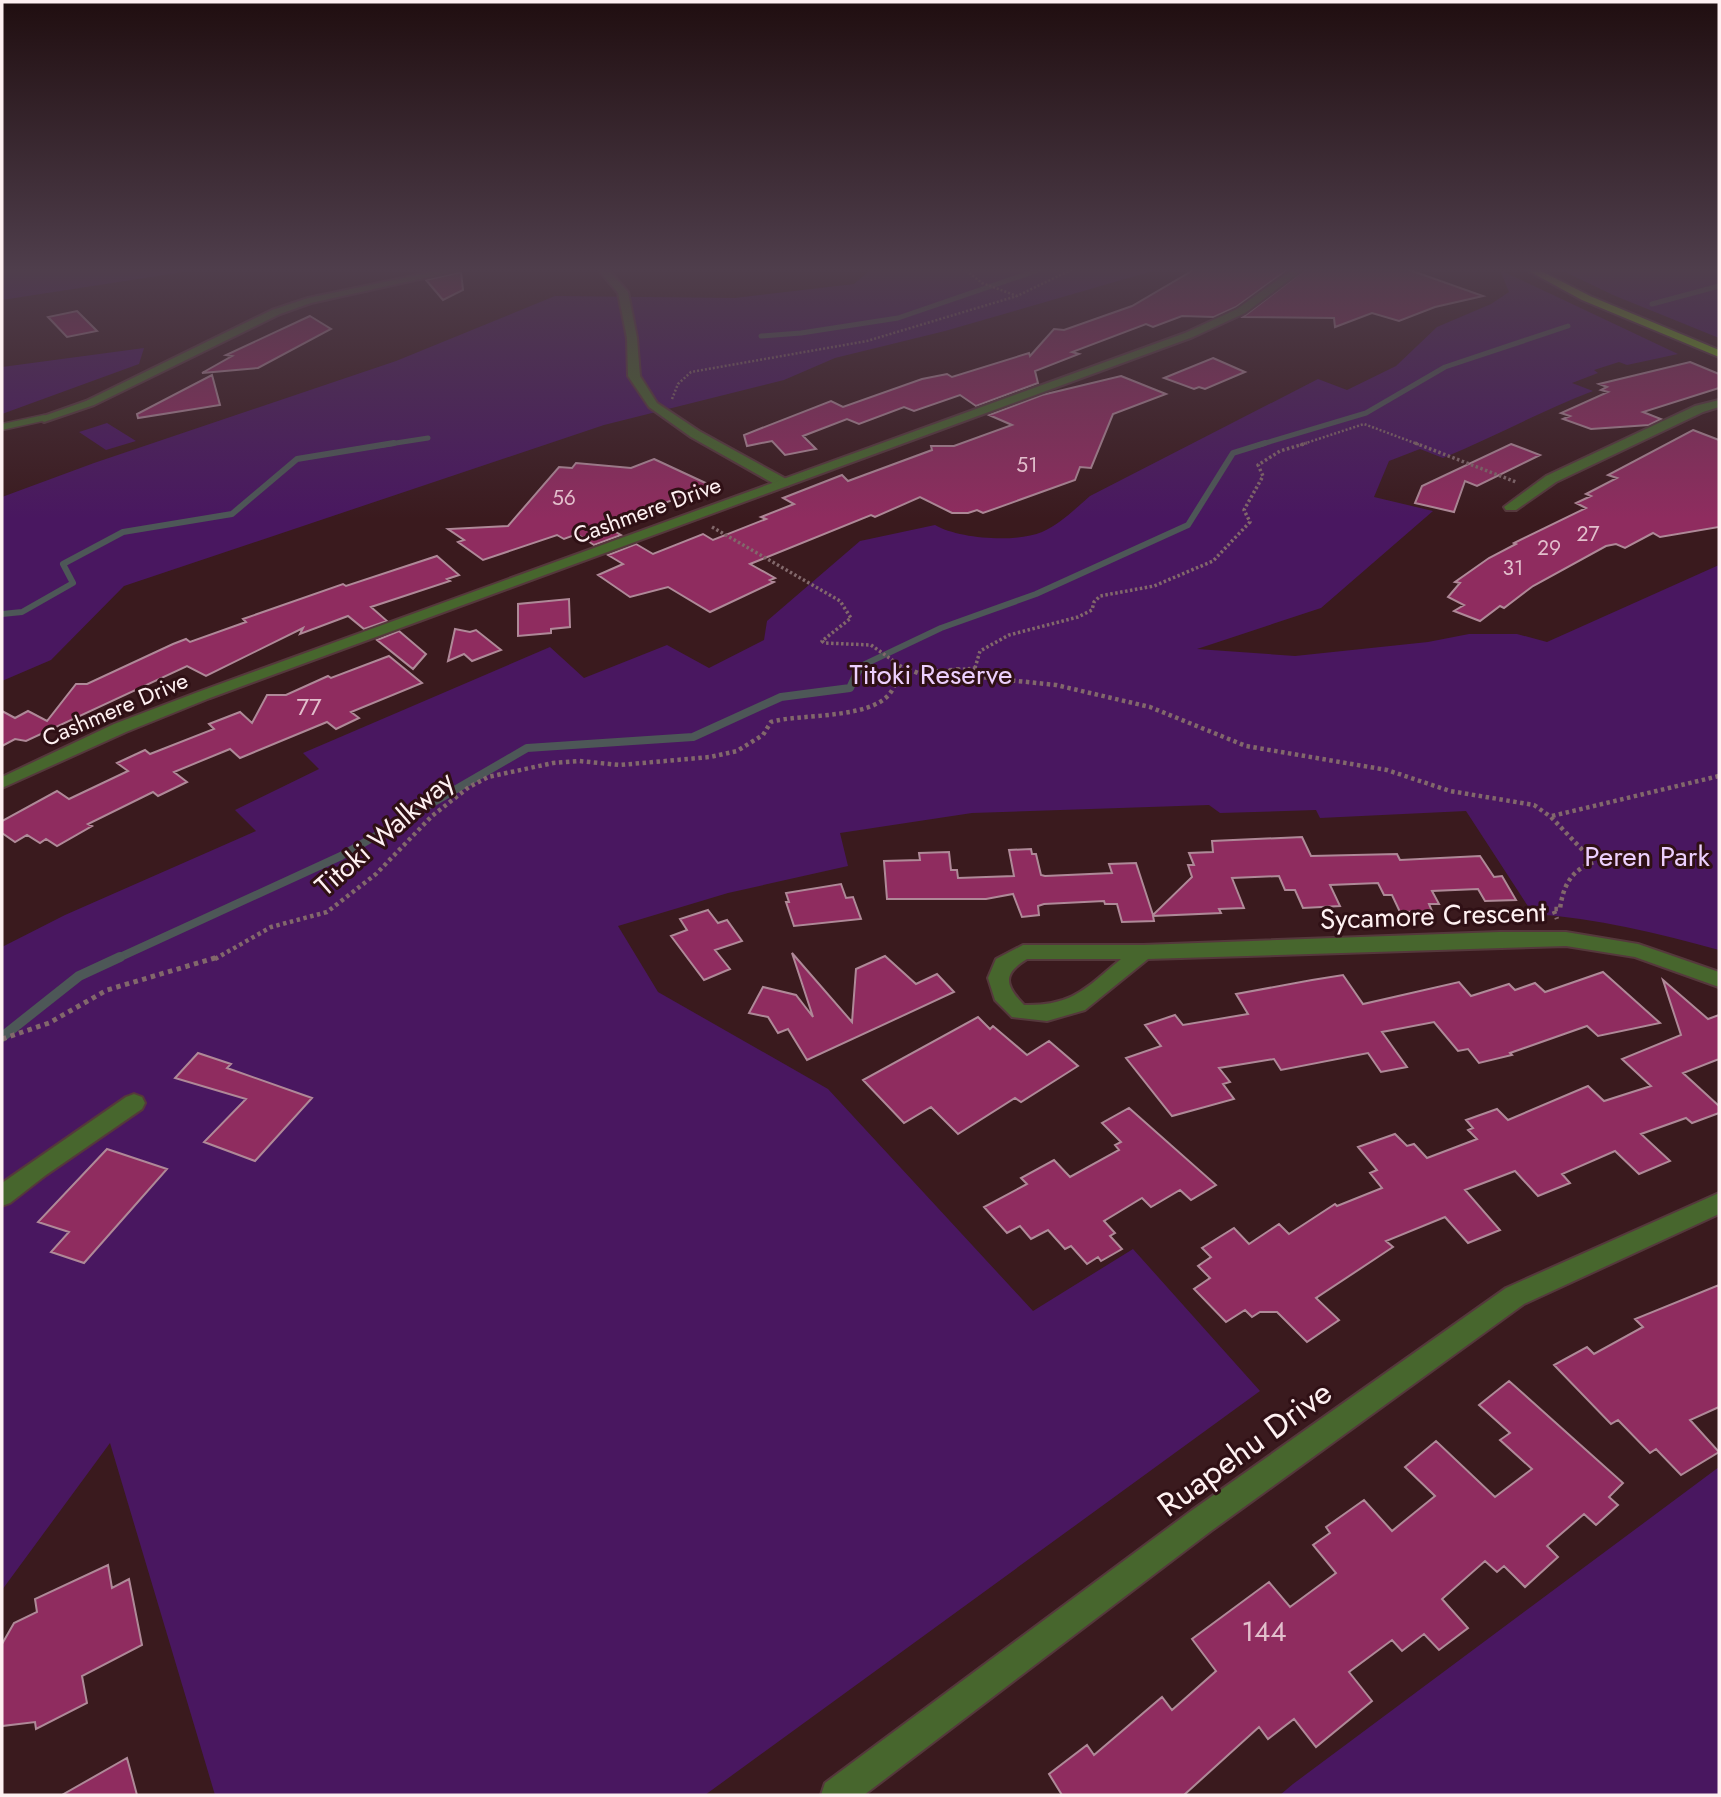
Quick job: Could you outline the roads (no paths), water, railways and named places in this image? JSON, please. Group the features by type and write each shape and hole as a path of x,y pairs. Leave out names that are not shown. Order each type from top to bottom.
{"street":[{"path":"44,418 90,403 195,352"},
{"path":"633,352 635,376 653,405 695,434 783,483"},
{"name":"Cashmere Drive","path":"2,783 120,728 204,695 1143,352"},
{"path":"1511,507 1551,479 1699,409 1719,404"},
{"name":"Sycamore Crescent","path":"1143,952 1078,1005 1047,1013 1019,1012 1002,995 998,978 1003,964 1023,952 1143,952 1499,939 1566,939 1638,951 1719,980"},
{"path":"2,1196 38,1168 134,1103"},
{"name":"Ruapehu Drive","path":"836,1795 1190,1530 1515,1296 1719,1203"}],"lane":[{"path":"2,426 44,418"}],"waterway":[{"path":"1259,445 1366,413 1445,367 1490,352"},
{"path":"383,445 428,438"},
{"path":"2,614 22,612 73,583 63,564 123,532 232,514 297,459 394,443"},
{"path":"859,671 861,666 941,628 1036,594 1188,525 1233,453 1265,443"},
{"path":"116,959 341,856 527,748 693,737 781,697 850,688 859,669"},
{"path":"2,1037 79,976 120,957"}],"park label":[{"name":"Titoki Reserve","path":"931,674"},
{"name":"Peren Park","path":"1647,856"}]}
